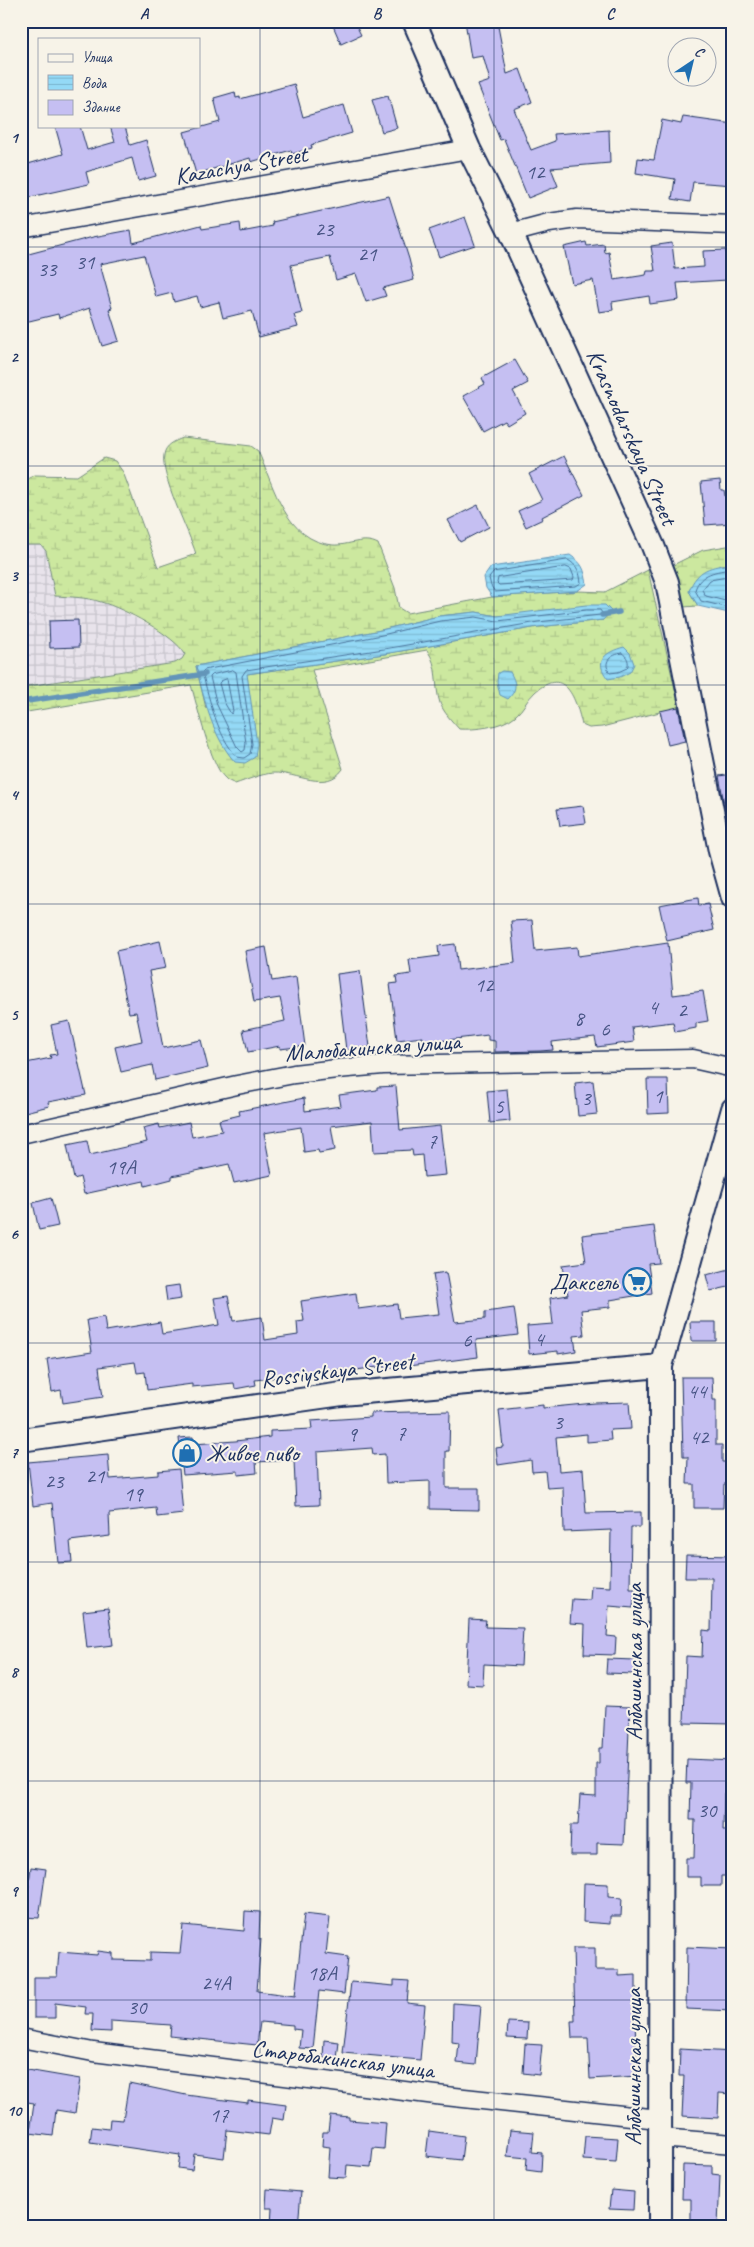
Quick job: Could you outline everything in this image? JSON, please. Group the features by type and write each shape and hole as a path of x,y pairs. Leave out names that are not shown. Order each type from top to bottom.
{"street":[{"name":"Krasnodarskaya Street","path":"414,21 469,149 511,233 649,537 667,582 720,851 733,898"},
{"name":"Kazachya Street","path":"21,228 469,149"},
{"path":"511,233 549,223 577,219 733,225"},
{"name":"Малобакинская улица","path":"21,1134 294,1074 383,1065 693,1059 733,1068"},
{"name":"Албашинская улица","path":"660,2226 660,1366 733,1109"},
{"name":"Rossiyskaya Street","path":"21,1440 342,1394 660,1366"},
{"name":"Старобакинская улица","path":"21,2038 93,2052 426,2094 660,2128 733,2144"}],"shaded area":[{"path":"21,545 41,545 46,551 55,596 100,601 119,609 170,637 180,646 185,654 182,659 176,663 21,687"}],"green space":[{"path":"183,438 251,446 258,451 276,496 293,523 304,534 317,541 333,545 361,541 378,544 395,588 399,608 407,613 492,597 577,591 605,592 648,570 679,707 602,727 589,728 582,725 573,696 568,689 562,684 555,682 535,692 518,714 510,720 488,727 459,729 446,714 440,703 435,669 427,650 312,670 343,769 336,776 320,781 273,773 235,784 226,779 215,761 191,685 21,713 21,687 175,663 182,659 185,654 159,631 122,610 95,600 55,596 46,551 41,545 21,545 21,482 35,475 77,476 104,458 115,461 123,472 158,567 196,554 166,476 164,464 166,449","holes":["476,612 497,616 603,620 538,627 384,654 247,674 206,708 196,666 381,630 439,616"]},
{"path":"733,545 733,564 720,565 689,591 698,606 683,607 673,565 703,550"}],"water":[{"path":"570,555 578,561 584,570 587,584 577,591 492,597 486,588 484,577 491,567"},
{"path":"733,564 733,614 698,606 689,591 696,578 706,570"},
{"path":"586,605 605,605 611,611 603,620 538,627 384,654 247,674 257,744 255,757 245,763 235,762 220,741 210,717 196,666 381,630 439,616 476,612 497,616"},
{"path":"624,647 630,653 634,664 630,672 620,677 608,679 602,667 604,658 612,651"},
{"path":"502,671 510,672 515,683 515,689 508,699 500,695 497,682 498,673"}],"building":[{"path":"331,21 354,21 361,35 341,44"},
{"path":"465,21 497,21 507,74 520,69 532,102 514,109 531,150 555,141 554,134 609,130 610,163 551,168 558,186 528,198 504,139 500,140 478,85 490,81 483,56 471,58"},
{"path":"294,84 303,117 344,105 352,133 311,145 312,148 292,154 291,150 251,162 250,158 196,174 184,132 220,122 214,98 235,92 236,98 240,97 240,99"},
{"path":"388,96 397,128 382,132 372,100"},
{"path":"683,117 733,124 728,163 733,164 733,185 693,182 690,202 672,199 675,179 636,173 638,158 654,160 662,120 681,124"},
{"path":"56,128 81,128 87,150 115,142 111,128 126,128 130,145 146,140 156,176 138,181 132,158 86,172 89,184 21,199 21,166 63,154"},
{"path":"389,196 414,280 383,288 386,296 366,302 356,274 336,280 330,257 291,265 302,313 294,315 298,327 259,337 252,311 223,318 219,302 200,307 197,296 174,302 172,293 156,297 144,255 100,264 112,308 109,309 119,341 102,346 90,308 59,318 58,314 21,323 21,256 93,237 131,230 133,243 201,225 202,229 240,223 241,232 273,226 272,222"},
{"path":"465,217 475,245 439,257 429,230"},
{"path":"586,242 587,246 604,244 605,253 609,252 614,280 646,275 647,271 655,271 651,246 672,243 675,269 704,267 703,251 726,250 728,280 677,283 679,300 650,304 649,296 612,302 613,310 599,312 593,280 572,284 564,247"},
{"path":"515,360 528,383 513,391 525,413 507,424 504,420 483,431 463,396 485,384 482,378"},
{"path":"564,456 584,495 526,527 518,511 542,500 529,474"},
{"path":"720,480 721,490 724,490 725,496 733,495 733,523 705,525 701,482"},
{"path":"478,505 489,527 460,542 448,520"},
{"path":"78,620 79,647 50,648 49,621"},
{"path":"678,707 685,741 668,745 660,711"},
{"path":"733,774 733,819 727,820 719,776"},
{"path":"583,806 586,823 560,826 557,809"},
{"path":"698,898 699,906 708,904 714,930 667,941 659,905"},
{"path":"532,920 535,951 577,947 578,956 668,943 673,995 703,991 708,1021 696,1023 696,1028 675,1032 673,1022 632,1027 634,1042 597,1047 595,1037 552,1042 553,1050 540,1051 495,1052 495,1041 488,1040 488,1035 423,1043 423,1037 397,1040 390,984 397,983 396,976 411,974 409,960 439,956 438,946 455,944 458,970 515,963 511,921"},
{"path":"160,941 166,968 149,971 163,1048 201,1040 208,1068 155,1080 152,1065 121,1072 115,1047 142,1041 136,1012 129,1013 116,951"},
{"path":"266,947 272,981 296,977 305,1046 280,1049 280,1046 248,1052 243,1030 285,1021 280,998 254,1002 245,951"},
{"path":"360,971 370,1047 346,1050 337,974"},
{"path":"69,1021 86,1095 48,1102 49,1106 21,1113 21,1064 51,1058 50,1055 57,1054 51,1025"},
{"path":"647,1079 668,1079 669,1113 648,1114"},
{"path":"593,1081 597,1114 578,1116 575,1083"},
{"path":"396,1086 400,1130 440,1126 446,1175 424,1177 422,1155 413,1156 412,1150 374,1152 372,1121 331,1126 335,1150 319,1153 318,1150 304,1152 301,1127 264,1133 272,1175 234,1183 229,1164 172,1176 172,1179 145,1186 144,1181 84,1194 80,1177 74,1179 67,1145 87,1141 90,1155 147,1142 143,1128 159,1124 160,1128 189,1122 192,1137 222,1131 219,1120 240,1115 239,1111 304,1098 305,1111 341,1106 339,1095 377,1090 377,1087"},
{"path":"507,1089 510,1121 490,1123 487,1091"},
{"path":"51,1198 58,1226 39,1230 33,1203"},
{"path":"654,1226 659,1263 648,1264 652,1293 610,1300 610,1307 581,1310 584,1335 574,1336 576,1351 558,1354 558,1351 529,1354 527,1326 553,1324 550,1298 568,1295 563,1265 586,1262 582,1235"},
{"path":"730,1269 733,1286 710,1291 706,1275"},
{"path":"446,1272 455,1322 485,1319 485,1312 514,1308 518,1335 476,1340 478,1357 385,1369 385,1366 342,1372 342,1369 255,1380 256,1385 235,1389 234,1383 192,1387 192,1384 147,1390 145,1372 137,1373 135,1362 99,1367 103,1397 63,1403 61,1390 52,1392 47,1359 92,1352 87,1320 104,1317 106,1331 160,1322 162,1334 219,1325 214,1298 228,1296 233,1321 262,1317 265,1340 298,1335 297,1322 304,1321 301,1301 356,1293 358,1309 397,1304 399,1318 439,1314 433,1274"},
{"path":"179,1285 181,1299 167,1301 165,1287"},
{"path":"690,1322 716,1322 716,1341 691,1341"},
{"path":"681,1377 712,1377 713,1400 716,1400 716,1445 722,1445 722,1462 727,1462 727,1484 724,1484 723,1508 694,1508 694,1484 687,1484 688,1457 683,1457"},
{"path":"629,1402 631,1429 610,1430 611,1440 587,1442 587,1434 556,1437 559,1471 583,1469 586,1513 641,1512 641,1527 631,1527 630,1589 635,1589 633,1608 609,1606 607,1636 616,1637 615,1655 584,1654 585,1624 570,1623 572,1599 590,1600 591,1586 610,1587 611,1530 564,1532 563,1487 547,1488 545,1471 532,1472 531,1460 498,1465 496,1448 503,1447 499,1410 543,1405 543,1408"},
{"path":"450,1411 449,1451 446,1451 446,1488 479,1488 479,1510 430,1509 430,1481 386,1483 385,1454 373,1455 372,1448 317,1452 319,1505 296,1506 294,1460 256,1462 257,1473 238,1475 238,1471 183,1475 179,1438 193,1437 194,1444 235,1441 270,1437 270,1431 312,1429 311,1421 371,1417 371,1413"},
{"path":"108,1455 110,1479 158,1475 158,1471 179,1469 183,1514 157,1517 156,1508 109,1513 110,1536 70,1541 72,1562 58,1563 52,1503 33,1506 28,1462"},
{"path":"686,1555 733,1556 733,1724 684,1723 686,1656 702,1657 703,1630 711,1631 712,1578 685,1578"},
{"path":"108,1608 113,1645 87,1648 83,1611"},
{"path":"469,1619 486,1620 485,1627 523,1628 521,1666 484,1664 483,1685 466,1684"},
{"path":"607,1659 635,1660 634,1674 606,1673"},
{"path":"605,1706 630,1707 624,1844 597,1843 597,1855 570,1855 571,1825 578,1825 580,1795 596,1796 596,1763 599,1763 599,1748 603,1748"},
{"path":"687,1759 733,1761 733,1793 724,1793 723,1830 733,1830 733,1876 721,1876 721,1886 701,1886 701,1877 686,1877 686,1858 694,1858 695,1820 690,1820 691,1783 686,1783"},
{"path":"31,1867 46,1869 39,1918 25,1917"},
{"path":"584,1883 608,1884 608,1897 622,1898 621,1916 610,1916 610,1924 583,1922"},
{"path":"245,1911 260,1912 259,1939 261,1939 257,1991 295,1996 304,1914 330,1917 326,1954 348,1957 344,1994 319,1991 313,2049 299,2048 301,2030 293,2029 293,2025 260,2022 257,2045 170,2036 171,2025 111,2021 111,2032 92,2031 93,2014 85,2014 86,2007 55,2003 55,2018 34,2018 34,1977 57,1977 59,1952 97,1955 98,1951 113,1953 113,1960 150,1961 150,1952 180,1953 183,1925 244,1931"},
{"path":"687,1947 733,1949 733,2011 686,2009"},
{"path":"573,1948 595,1948 595,1970 619,1970 619,1976 636,1975 636,2004 640,2004 640,2018 635,2019 637,2076 590,2079 588,2038 572,2038 571,2021 575,2021"},
{"path":"394,1980 409,1981 407,2003 425,2005 420,2060 343,2053 351,1982 394,1986"},
{"path":"453,2003 481,2005 476,2065 457,2063 459,2043 452,2042"},
{"path":"508,2022 528,2023 527,2039 507,2038"},
{"path":"324,2040 339,2042 337,2059 323,2058"},
{"path":"525,2044 542,2045 539,2075 523,2073"},
{"path":"680,2049 733,2052 731,2094 719,2093 718,2118 682,2116 684,2076 679,2076"},
{"path":"21,2069 80,2079 75,2113 56,2110 53,2136 30,2133 34,2103 21,2101"},
{"path":"129,2083 186,2095 248,2103 248,2100 286,2105 284,2120 272,2118 269,2135 227,2130 224,2158 194,2154 192,2170 178,2168 180,2155 90,2142 92,2127 109,2129 110,2119 123,2120"},
{"path":"330,2115 349,2117 349,2120 386,2123 384,2149 373,2148 371,2167 347,2165 346,2178 328,2177 330,2147 322,2146 323,2132 328,2132"},
{"path":"510,2130 534,2132 532,2152 542,2153 541,2172 526,2170 527,2158 507,2156"},
{"path":"429,2131 464,2136 461,2160 426,2156"},
{"path":"585,2136 618,2138 616,2162 583,2160"},
{"path":"683,2165 712,2166 712,2174 720,2175 718,2226 691,2226 691,2199 682,2199"},
{"path":"267,2189 301,2192 298,2226 271,2226 272,2208 266,2208"},
{"path":"611,2190 634,2192 633,2210 609,2209"}],"waterway":[{"path":"602,615 619,612"},
{"path":"21,702 205,674"}],"place":[{"name":"Даксель","path":"637,1282"},
{"name":"Живое пиво","path":"187,1453"}]}
